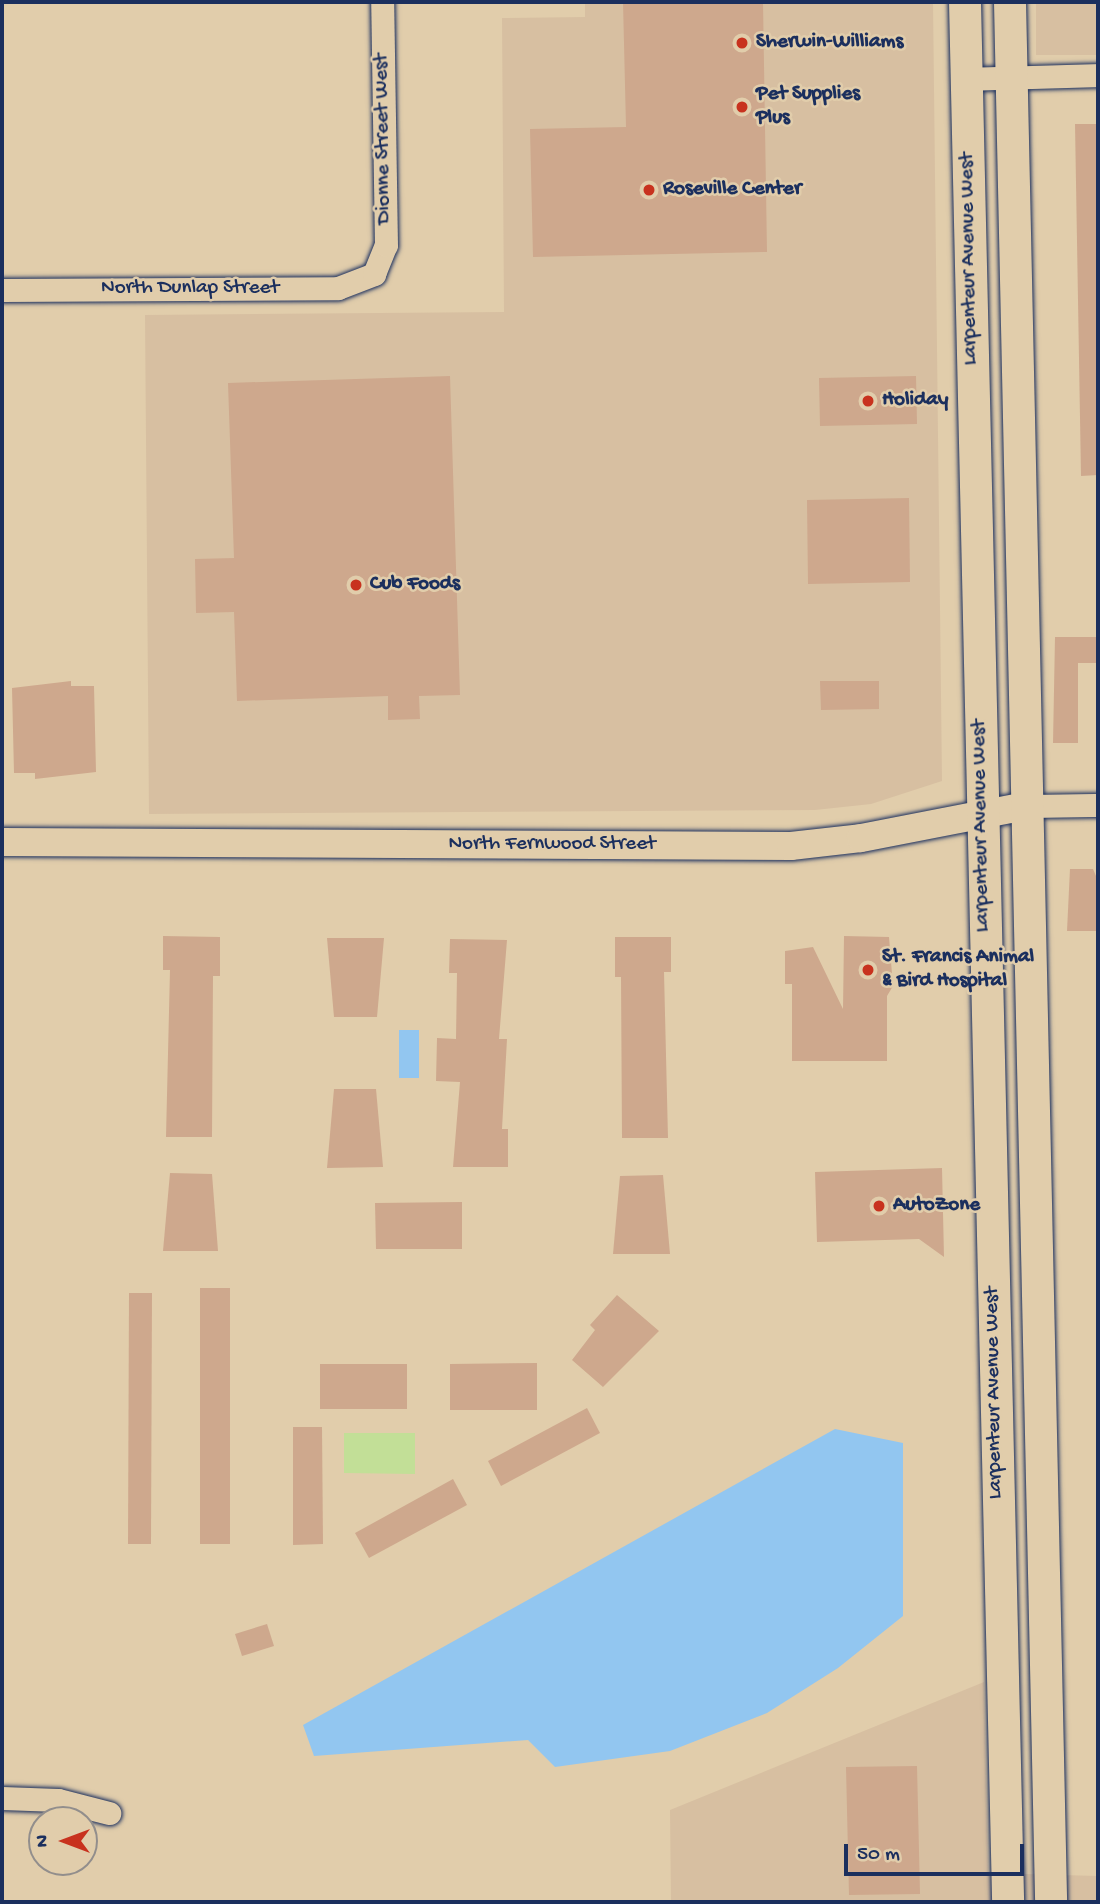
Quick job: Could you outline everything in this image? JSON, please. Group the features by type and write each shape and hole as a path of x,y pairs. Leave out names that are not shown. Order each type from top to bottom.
{"main road":[{"name":"Larpenteur Avenue West","path":"965,2 981,813 1008,1902"},
{"name":"Larpenteur Avenue West","path":"1010,2 1024,806 1051,1902"}],"street":[{"name":"Dionne Street West","path":"374,274 386,245 382,2"},
{"path":"966,79 1098,75"},
{"name":"North Dunlap Street","path":"2,290 338,288 374,274"},
{"name":"North Fernwood Street","path":"2,842 791,846 861,838 1024,806 1098,805"},
{"path":"2,1798 58,1800 109,1813"}],"shaded area":[{"path":"585,2 933,2 942,781 871,804 815,810 149,814 145,315 504,312 502,18 585,17"},
{"path":"1036,2 1098,2 1098,55 1036,55"},
{"path":"984,1682 988,1873 1098,1876 1098,1902 671,1902 670,1810"}],"green space":[{"path":"344,1433 415,1433 415,1474 344,1473"}],"water":[{"path":"399,1030 419,1030 419,1078 399,1078"},
{"path":"835,1429 903,1443 903,1616 838,1668 767,1713 670,1751 555,1767 528,1740 314,1756 303,1725"}],"building":[{"name":"Roseville Center","path":"623,2 763,2 767,252 533,257 530,129 626,127"},
{"path":"1075,124 1098,124 1098,475 1081,476"},
{"path":"450,376 460,695 419,696 420,719 388,720 388,696 237,701 234,612 196,613 195,559 234,558 228,383"},
{"name":"Holiday","path":"916,376 917,424 820,426 819,378"},
{"path":"909,498 910,582 808,584 807,500"},
{"path":"1055,637 1098,637 1098,663 1078,663 1078,743 1053,743"},
{"path":"71,681 71,686 94,686 96,772 35,779 35,773 14,773 12,688"},
{"path":"820,681 879,681 879,709 821,710"},
{"path":"1070,869 1093,869 1096,876 1097,931 1067,931"},
{"path":"163,936 220,937 220,976 213,976 212,1137 166,1137 170,970 163,970"},
{"path":"844,936 889,937 893,986 887,996 887,1061 792,1061 792,984 785,984 785,951 813,947 843,1009"},
{"path":"615,937 671,937 671,972 664,972 668,1138 622,1138 621,977 615,977"},
{"path":"327,938 384,938 377,1017 334,1017"},
{"path":"450,939 507,940 499,1039 507,1039 502,1129 508,1129 508,1167 453,1167 460,1082 436,1081 437,1038 456,1039 457,973 449,973"},
{"path":"334,1089 376,1089 383,1167 327,1168"},
{"name":"AutoZone","path":"942,1168 944,1257 919,1239 817,1242 815,1172"},
{"path":"170,1173 212,1174 218,1251 163,1251"},
{"path":"663,1175 670,1254 613,1254 620,1176"},
{"path":"462,1202 462,1249 376,1249 375,1203"},
{"path":"200,1288 230,1288 230,1544 200,1544"},
{"path":"129,1293 152,1293 151,1544 128,1544"},
{"path":"617,1295 659,1331 603,1387 572,1360 595,1330 590,1325"},
{"path":"537,1363 537,1410 450,1410 450,1364"},
{"path":"320,1364 407,1364 407,1409 320,1409"},
{"path":"587,1408 600,1433 501,1486 488,1461"},
{"path":"293,1427 322,1427 323,1544 293,1545"},
{"path":"453,1479 467,1505 369,1558 355,1533"},
{"path":"267,1624 274,1646 242,1656 235,1634"},
{"path":"917,1766 920,1894 849,1895 846,1767"}],"place":[{"name":"Sherwin-Williams","path":"742,43"},
{"name":"Pet Supplies Plus","path":"742,107"},
{"name":"Roseville Center","path":"649,190"},
{"name":"Holiday","path":"868,401"},
{"name":"Cub Foods","path":"356,585"},
{"name":"St. Francis Animal & Bird Hospital","path":"868,970"},
{"name":"AutoZone","path":"879,1206"}]}
